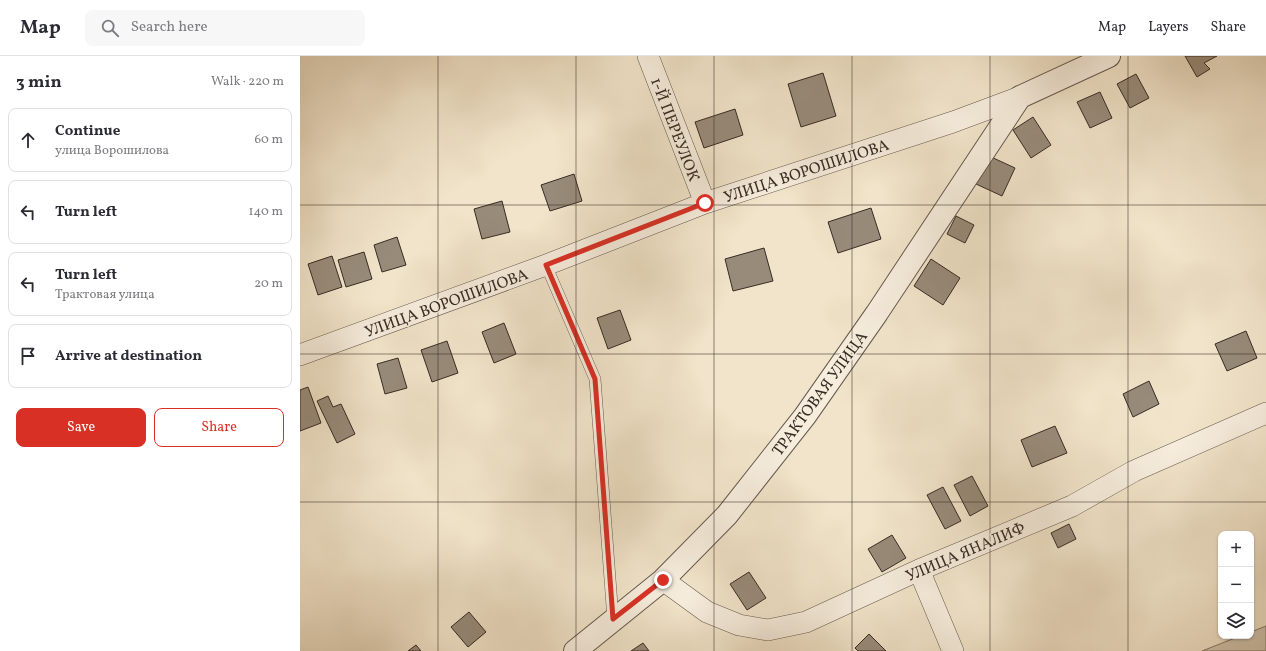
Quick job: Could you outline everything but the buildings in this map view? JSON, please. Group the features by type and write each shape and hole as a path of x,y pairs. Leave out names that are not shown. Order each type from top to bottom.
{"street":[{"name":"1-Й ПЕРЕУЛОК","path":"648,56 705,203"},
{"name":"УЛИЦА ВОРОШИЛОВА","path":"300,355 546,265 705,203 954,122 1020,97 1109,56"},
{"name":"ТРАКТОВАЯ УЛИЦА","path":"575,651 663,580 727,515 805,416 877,313 1020,97"},
{"name":"УЛИЦА ЯНАЛИФ","path":"663,580 707,612 739,625 768,630 806,622 919,570 1072,506 1134,471 1266,413"},
{"path":"919,570 953,651"}],"lane":[{"path":"546,265 595,379 613,619"}],"shaded area":[{"path":"1266,626 1266,651 1202,651 1232,639 1254,639 1254,631"}],"route":[{"path":"663,580 613,619 595,379 546,265 705,203"}]}
